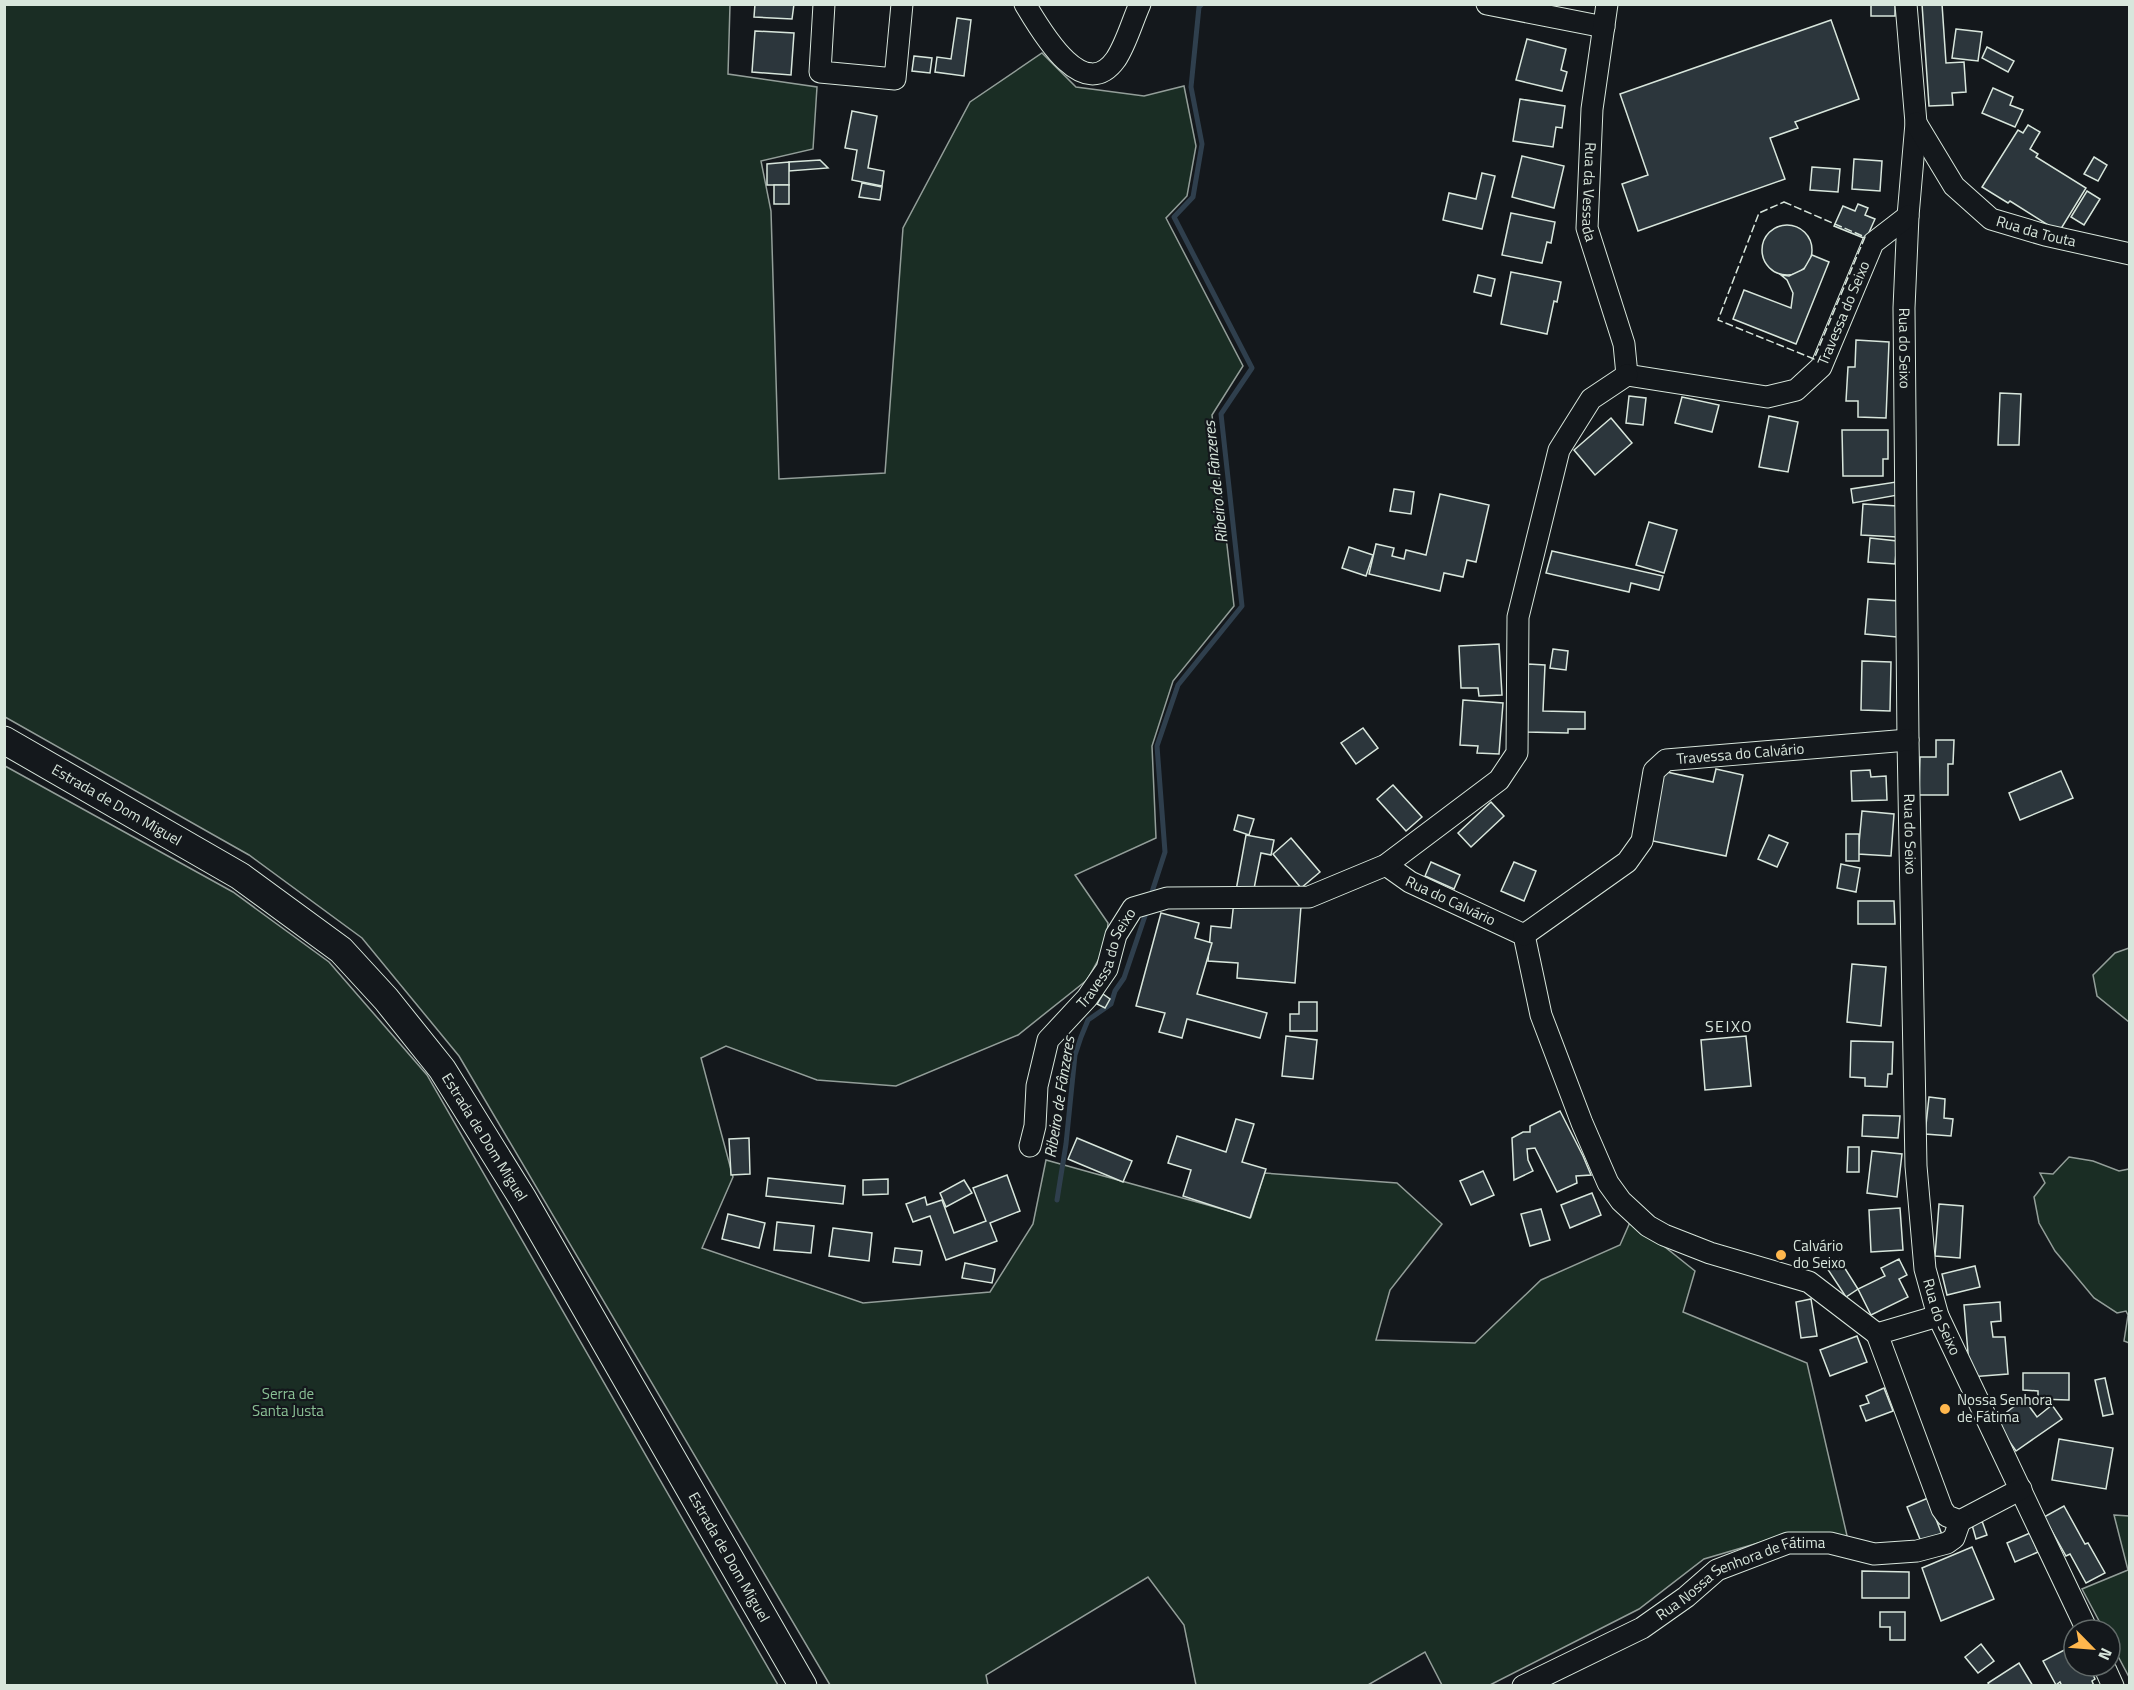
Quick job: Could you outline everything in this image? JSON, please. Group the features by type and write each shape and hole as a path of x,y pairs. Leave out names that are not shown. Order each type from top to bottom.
{"main road":[{"name":"Estrada de Dom Miguel","path":"4,740 240,876 341,950 386,999 442,1069 523,1199 803,1686"}],"street":[{"path":"824,4 820,72 895,79 902,4"},
{"path":"1024,4 1047,40 1064,60 1081,72 1096,74 1108,69 1117,58 1140,4"},
{"path":"1487,4 1604,27"},
{"name":"Rua da Vessada","path":"1607,4 1592,109 1587,228 1624,344 1627,375"},
{"name":"Rua do Seixo","path":"1906,4 1916,123 1908,216 1904,308 1908,740 1916,1166 1925,1269 1938,1317 2081,1618"},
{"name":"Rua da Touta","path":"1916,123 1954,186 1991,219 2045,235 2130,254"},
{"name":"Travessa do Seixo","path":"1627,375 1767,397 1796,390 1821,367 1873,243 1908,216"},
{"name":"Rua do Calvário","path":"1524,935 1410,882 1386,865 1499,780 1517,753 1518,617 1559,450 1591,399 1627,375"},
{"name":"Travessa do Calvário","path":"1524,935 1627,862 1642,841 1654,771 1666,760 1908,740"},
{"name":"Travessa do Seixo","path":"1030,1146 1035,1126 1037,1086 1048,1040 1087,998 1107,969 1116,935 1133,908 1167,898 1309,897 1386,865"},
{"path":"1524,935 1541,1016 1608,1183 1621,1201 1648,1226 1664,1235 1710,1253 1809,1282 1877,1334 1942,1509 1952,1520 1960,1521 2020,1489"},
{"path":"1877,1334 1938,1317"},
{"name":"Rua Nossa Senhora de Fátima","path":"1523,1686 1642,1628 1686,1597 1717,1570 1788,1544 1830,1543 1874,1554 1917,1551 1947,1543 1954,1538 1960,1521"}],"green space":[{"path":"5,5 730,5 728,74 817,87 813,149 761,161 771,211 779,479 885,473 903,228 970,102 1042,53 1076,87 1144,96 1184,86 1196,146 1187,196 1166,218 1243,366 1212,415 1234,606 1173,681 1152,746 1156,838 1075,875 1108,923 1106,946 1087,980 1018,1035 896,1086 817,1080 726,1046 701,1058 733,1177 702,1248 863,1303 990,1292 1033,1224 1046,1160 1251,1217 1264,1173 1397,1183 1442,1224 1390,1290 1376,1340 1475,1343 1541,1280 1620,1245 1631,1220 1695,1271 1683,1312 1807,1363 1848,1540 1789,1534 1704,1559 1639,1609 1490,1685 1442,1685 1425,1652 1368,1685 1196,1685 1184,1625 1148,1577 986,1675 988,1685 830,1685 459,1056 362,938 249,855 5,717"},
{"name":"Serra de Santa Justa","path":"5,766 233,892 329,962 427,1075 778,1685 5,1685"},
{"path":"2130,948 2129,1022 2097,996 2093,975 2115,953"},
{"path":"2069,1157 2093,1161 2119,1171 2129,1169 2129,1343 2124,1341 2128,1315 2126,1311 2117,1313 2094,1298 2055,1251 2039,1223 2034,1197 2045,1183 2040,1173 2053,1174"},
{"path":"2114,1515 2129,1516 2129,1677 2122,1664 2122,1618 2098,1618 2082,1589 2128,1570"}],"building":[{"path":"755,4 794,4 792,19 754,17"},
{"path":"1871,4 1895,4 1895,16 1871,16"},
{"path":"1922,4 1942,4 1946,63 1964,62 1966,92 1952,93 1953,105 1929,106"},
{"path":"957,18 971,20 964,76 935,72 937,57 951,59"},
{"path":"1831,20 1859,99 1795,122 1798,128 1770,138 1785,179 1638,231 1622,184 1648,175 1620,94"},
{"path":"1956,29 1982,32 1978,61 1952,58"},
{"path":"755,31 794,33 791,75 752,72"},
{"path":"1527,39 1566,49 1561,70 1567,72 1562,91 1516,80"},
{"path":"1987,47 2014,61 2008,72 1982,58"},
{"path":"914,56 932,58 930,73 912,71"},
{"path":"1993,88 2013,97 2010,105 2023,110 2015,127 1982,113"},
{"path":"1520,99 1565,106 1562,128 1556,127 1553,147 1513,141"},
{"path":"852,111 877,116 868,168 884,171 882,186 852,180 857,150 845,148"},
{"path":"2028,125 2040,132 2030,149 2038,154 2036,157 2086,188 2059,232 2010,201 2008,203 1982,187 2018,130 2023,133"},
{"path":"1522,156 1564,166 1554,208 1512,197"},
{"path":"2094,157 2107,165 2098,181 2084,174"},
{"path":"1854,159 1882,161 1880,191 1852,189"},
{"path":"820,160 828,168 789,171 789,162"},
{"path":"789,162 789,185 767,185 767,164"},
{"path":"1812,167 1840,169 1838,192 1810,190"},
{"path":"1482,173 1495,176 1482,229 1443,220 1449,193 1476,199"},
{"path":"862,183 882,187 880,200 859,197"},
{"path":"774,185 789,185 789,204 774,204"},
{"path":"2087,191 2100,199 2084,225 2071,217"},
{"path":"1858,204 1868,208 1865,215 1875,219 1866,239 1834,226 1843,206 1855,211"},
{"path":"1511,213 1555,222 1551,243 1547,242 1542,263 1502,255"},
{"path":"1782,225 1792,225 1805,232 1812,245 1812,255 1805,268 1792,275 1782,275 1773,271 1766,264 1762,255 1762,245 1766,236 1773,229"},
{"path":"1812,255 1829,262 1796,344 1733,319 1744,290 1791,308 1793,293 1787,280 1781,275 1789,276 1804,269"},
{"path":"1511,272 1561,282 1557,302 1554,301 1547,334 1501,324"},
{"path":"1478,275 1495,279 1491,296 1474,292"},
{"path":"1856,340 1889,342 1886,418 1858,417 1858,401 1846,401 1848,367 1855,367"},
{"path":"2000,393 2021,394 2019,445 1998,445"},
{"path":"1629,396 1646,398 1643,425 1626,423"},
{"path":"1682,397 1719,405 1712,432 1675,423"},
{"path":"1769,416 1798,422 1788,472 1759,467"},
{"path":"1611,418 1632,443 1595,475 1574,450"},
{"path":"1842,430 1888,430 1888,459 1883,459 1883,476 1843,476"},
{"path":"1896,482 1898,495 1853,503 1851,489"},
{"path":"1394,489 1414,492 1411,514 1390,511"},
{"path":"1440,494 1489,505 1476,562 1467,560 1463,577 1444,573 1440,591 1369,574 1376,544 1394,548 1392,556 1404,559 1406,550 1426,555"},
{"path":"1863,504 1898,506 1897,537 1861,535"},
{"path":"1649,522 1677,530 1664,573 1636,565"},
{"path":"1870,538 1897,541 1895,564 1868,562"},
{"path":"1349,547 1373,555 1366,576 1342,568"},
{"path":"1552,551 1663,576 1659,590 1631,583 1629,592 1546,573"},
{"path":"1868,599 1900,601 1897,637 1865,634"},
{"path":"1499,644 1502,695 1479,696 1478,688 1461,688 1459,646"},
{"path":"1553,649 1568,651 1566,670 1550,668"},
{"path":"1862,661 1891,662 1890,711 1861,710"},
{"path":"1528,664 1545,665 1543,711 1585,712 1585,729 1568,729 1568,733 1527,732"},
{"path":"1463,700 1503,703 1499,754 1477,753 1478,746 1460,745"},
{"path":"1363,728 1378,748 1356,764 1341,743"},
{"path":"1936,740 1954,740 1953,764 1948,764 1948,795 1919,795 1920,757 1936,757"},
{"path":"1716,769 1743,775 1726,856 1648,840 1662,771 1713,782"},
{"path":"1870,770 1871,777 1886,776 1887,800 1852,801 1851,771"},
{"path":"2061,771 2073,798 2020,820 2009,793"},
{"path":"1393,785 1422,817 1406,831 1377,799"},
{"path":"1491,802 1504,816 1471,847 1458,833"},
{"path":"1862,811 1894,814 1891,856 1858,854"},
{"path":"1238,815 1254,819 1249,835 1234,830"},
{"path":"1846,834 1859,834 1859,861 1846,861"},
{"path":"1246,835 1274,840 1271,855 1261,853 1252,899 1235,896"},
{"path":"1769,835 1788,843 1777,867 1758,859"},
{"path":"1291,838 1320,872 1301,888 1273,854"},
{"path":"1431,862 1460,875 1454,889 1425,876"},
{"path":"1514,862 1536,871 1524,901 1501,891"},
{"path":"1841,864 1860,868 1856,892 1837,888"},
{"path":"1234,901 1301,906 1295,983 1237,978 1238,963 1208,961 1211,926 1231,928"},
{"path":"1858,901 1894,901 1895,924 1858,924"},
{"path":"1161,913 1199,923 1195,938 1212,943 1197,994 1267,1013 1260,1038 1187,1019 1182,1038 1159,1032 1165,1013 1136,1006"},
{"path":"1852,964 1886,967 1881,1026 1847,1022"},
{"path":"1103,994 1110,999 1105,1008 1097,1004"},
{"path":"1299,1002 1317,1002 1317,1031 1290,1031 1290,1014 1299,1014"},
{"path":"1286,1036 1317,1040 1313,1079 1282,1076"},
{"path":"1746,1036 1751,1086 1705,1090 1701,1040"},
{"path":"1851,1041 1893,1042 1892,1074 1888,1074 1887,1087 1865,1086 1865,1078 1850,1077"},
{"path":"1929,1097 1945,1099 1944,1118 1953,1119 1951,1136 1925,1134"},
{"path":"1560,1111 1591,1175 1576,1176 1577,1183 1557,1192 1535,1148 1527,1149 1528,1160 1533,1171 1514,1180 1512,1138 1523,1132 1530,1132 1530,1126"},
{"path":"1863,1115 1900,1116 1898,1138 1862,1136"},
{"path":"1236,1119 1254,1124 1242,1162 1266,1169 1250,1218 1183,1196 1191,1170 1168,1163 1177,1136 1226,1152"},
{"path":"749,1138 750,1174 731,1175 729,1139"},
{"path":"1077,1138 1132,1161 1123,1182 1068,1159"},
{"path":"1848,1147 1859,1147 1859,1172 1847,1172"},
{"path":"1872,1151 1902,1154 1897,1197 1867,1193"},
{"path":"1483,1171 1494,1195 1471,1205 1460,1181"},
{"path":"1007,1175 1020,1211 990,1223 997,1241 946,1260 930,1216 913,1222 906,1204 925,1197 927,1205 942,1200 954,1233 986,1221 973,1188"},
{"path":"768,1178 845,1186 843,1204 766,1196"},
{"path":"888,1179 888,1194 863,1195 863,1180"},
{"path":"964,1180 972,1193 946,1207 940,1193"},
{"path":"1592,1193 1601,1215 1570,1228 1561,1205"},
{"path":"1939,1204 1963,1206 1960,1258 1935,1256"},
{"path":"1900,1208 1903,1250 1871,1252 1869,1210"},
{"path":"1541,1209 1550,1240 1530,1246 1521,1214"},
{"path":"728,1214 765,1223 759,1248 722,1239"},
{"path":"777,1222 814,1226 811,1253 774,1250"},
{"path":"833,1228 872,1233 869,1261 829,1256"},
{"path":"895,1248 922,1251 920,1265 893,1262"},
{"path":"1839,1259 1858,1289 1846,1297 1827,1268"},
{"path":"1899,1259 1907,1275 1899,1279 1908,1297 1871,1315 1858,1289 1885,1276 1881,1268"},
{"path":"965,1263 995,1269 992,1283 962,1278"},
{"path":"1975,1266 1980,1287 1947,1295 1942,1274"},
{"path":"1811,1299 1817,1336 1801,1338 1796,1302"},
{"path":"2000,1302 2001,1321 1991,1322 1993,1337 2005,1337 2008,1374 1970,1377 1964,1305"},
{"path":"1857,1336 1867,1362 1830,1376 1820,1350"},
{"path":"2023,1373 2069,1373 2069,1400 2038,1399 2038,1391 2023,1390"},
{"path":"2105,1378 2113,1414 2103,1416 2095,1380"},
{"path":"1884,1388 1893,1411 1866,1421 1860,1406 1869,1403 1866,1396"},
{"path":"2024,1399 2037,1417 2052,1405 2062,1419 2016,1451 1995,1421"},
{"path":"2059,1439 2113,1448 2106,1489 2052,1480"},
{"path":"1928,1498 1944,1540 1924,1549 1907,1507"},
{"path":"2064,1506 2085,1544 2088,1543 2105,1573 2086,1583 2070,1554 2066,1556 2044,1517"},
{"path":"1982,1521 1987,1535 1976,1539 1972,1525"},
{"path":"2030,1533 2038,1552 2015,1562 2007,1543"},
{"path":"1972,1547 1994,1599 1941,1621 1922,1568"},
{"path":"1862,1571 1909,1572 1909,1598 1862,1598"},
{"path":"1880,1612 1905,1612 1905,1640 1890,1640 1890,1627 1880,1627"},
{"path":"1981,1644 1994,1661 1978,1673 1965,1657"},
{"path":"2062,1651 2062,1678 2095,1678 2092,1681 2094,1686 2062,1686 2060,1682 2056,1685 2043,1661"},
{"path":"2019,1663 2033,1686 1990,1686 1988,1683"}],"waterway":[{"name":"Ribeiro de Fânzeres","path":"1151,895 1165,852 1157,746 1178,685 1242,606 1221,414 1252,368 1174,217 1193,197 1202,144 1191,87 1199,7 1202,4"},
{"name":"Ribeiro de Fânzeres","path":"1057,1200 1066,1144 1075,1055 1088,1020 1111,1004 1115,991 1124,978 1147,910"}],"fence":[{"path":"1784,202 1865,237 1814,359 1718,320 1759,213 1784,202"}],"place":[{"name":"Calvário do Seixo","path":"1781,1255"},
{"name":"Nossa Senhora de Fátima","path":"1945,1409"}],"district":[{"name":"SEIXO","path":"1729,1026"}]}
